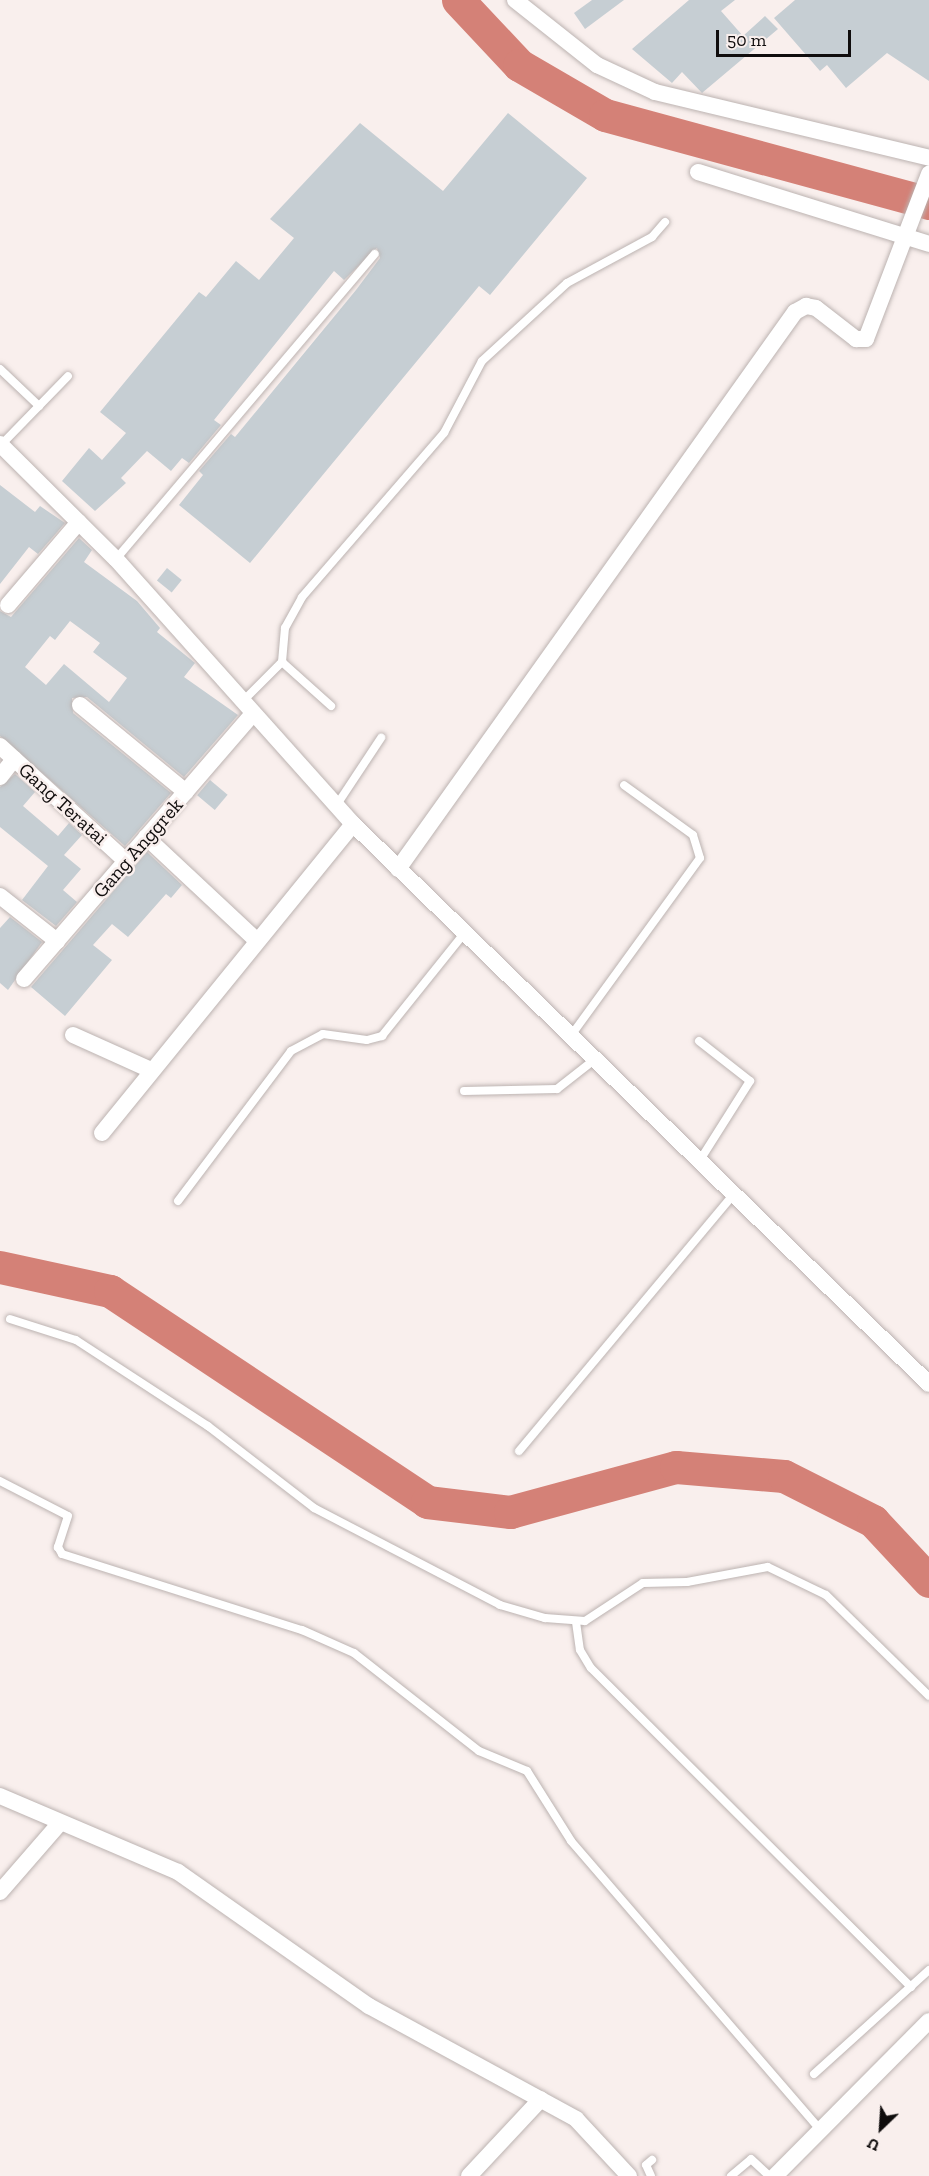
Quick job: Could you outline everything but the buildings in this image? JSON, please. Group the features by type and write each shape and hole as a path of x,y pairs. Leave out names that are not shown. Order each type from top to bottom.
{"street":[{"path":"515,0 597,65 655,92 929,158"},
{"path":"698,172 905,228 929,244"},
{"path":"398,869 795,312 806,306 816,309 856,339 867,339 905,228 926,180"},
{"path":"1,444 116,560 245,710 353,824 398,869 467,931 570,1037 735,1193 929,1384"},
{"path":"8,605 79,522"},
{"path":"80,705 186,792"},
{"name":"Gang Anggrek","path":"24,979 186,792 245,710"},
{"name":"Gang Teratai","path":"0,746 126,861"},
{"path":"0,777 14,759"},
{"path":"102,1133 256,940 353,824"},
{"path":"146,837 256,940"},
{"path":"0,896 57,941"},
{"path":"73,1035 151,1070"},
{"path":"0,1796 178,1872 369,2006 540,2099 593,2133 629,2176"},
{"path":"0,1892 60,1823"},
{"path":"775,2176 929,2021"},
{"path":"469,2176 540,2099"}],"lane":[{"path":"245,710 282,662 285,628 302,597 444,434 482,361 567,283 652,237 665,222"},
{"path":"116,560 375,254"},
{"path":"0,369 39,406"},
{"path":"1,444 68,376"},
{"path":"282,662 331,706"},
{"path":"336,806 381,738"},
{"path":"570,1037 700,858 693,835 624,784"},
{"path":"178,1201 291,1052 322,1034 367,1040 382,1036 467,931"},
{"path":"699,1041 750,1081 700,1160"},
{"path":"464,1091 556,1089 594,1060"},
{"path":"519,1451 735,1193"},
{"path":"10,1319 76,1340 208,1426 314,1508 438,1576 501,1605 576,1622 593,1617 628,1589 643,1583 687,1582 768,1567 826,1595 929,1696"},
{"path":"0,1481 68,1516 58,1547 62,1554 333,1643 387,1675 487,1756 527,1771 571,1841 820,2129"},
{"path":"576,1622 580,1650 591,1668 911,1986"},
{"path":"814,2074 929,1970"},
{"path":"731,2176 751,2159 769,2176"},
{"path":"651,2176 646,2165 652,2160"}],"waterway":[{"path":"458,0 519,65 605,115 929,203"},
{"path":"0,1267 110,1291 427,1502 510,1512 676,1467 784,1476 873,1521 929,1581"}]}
